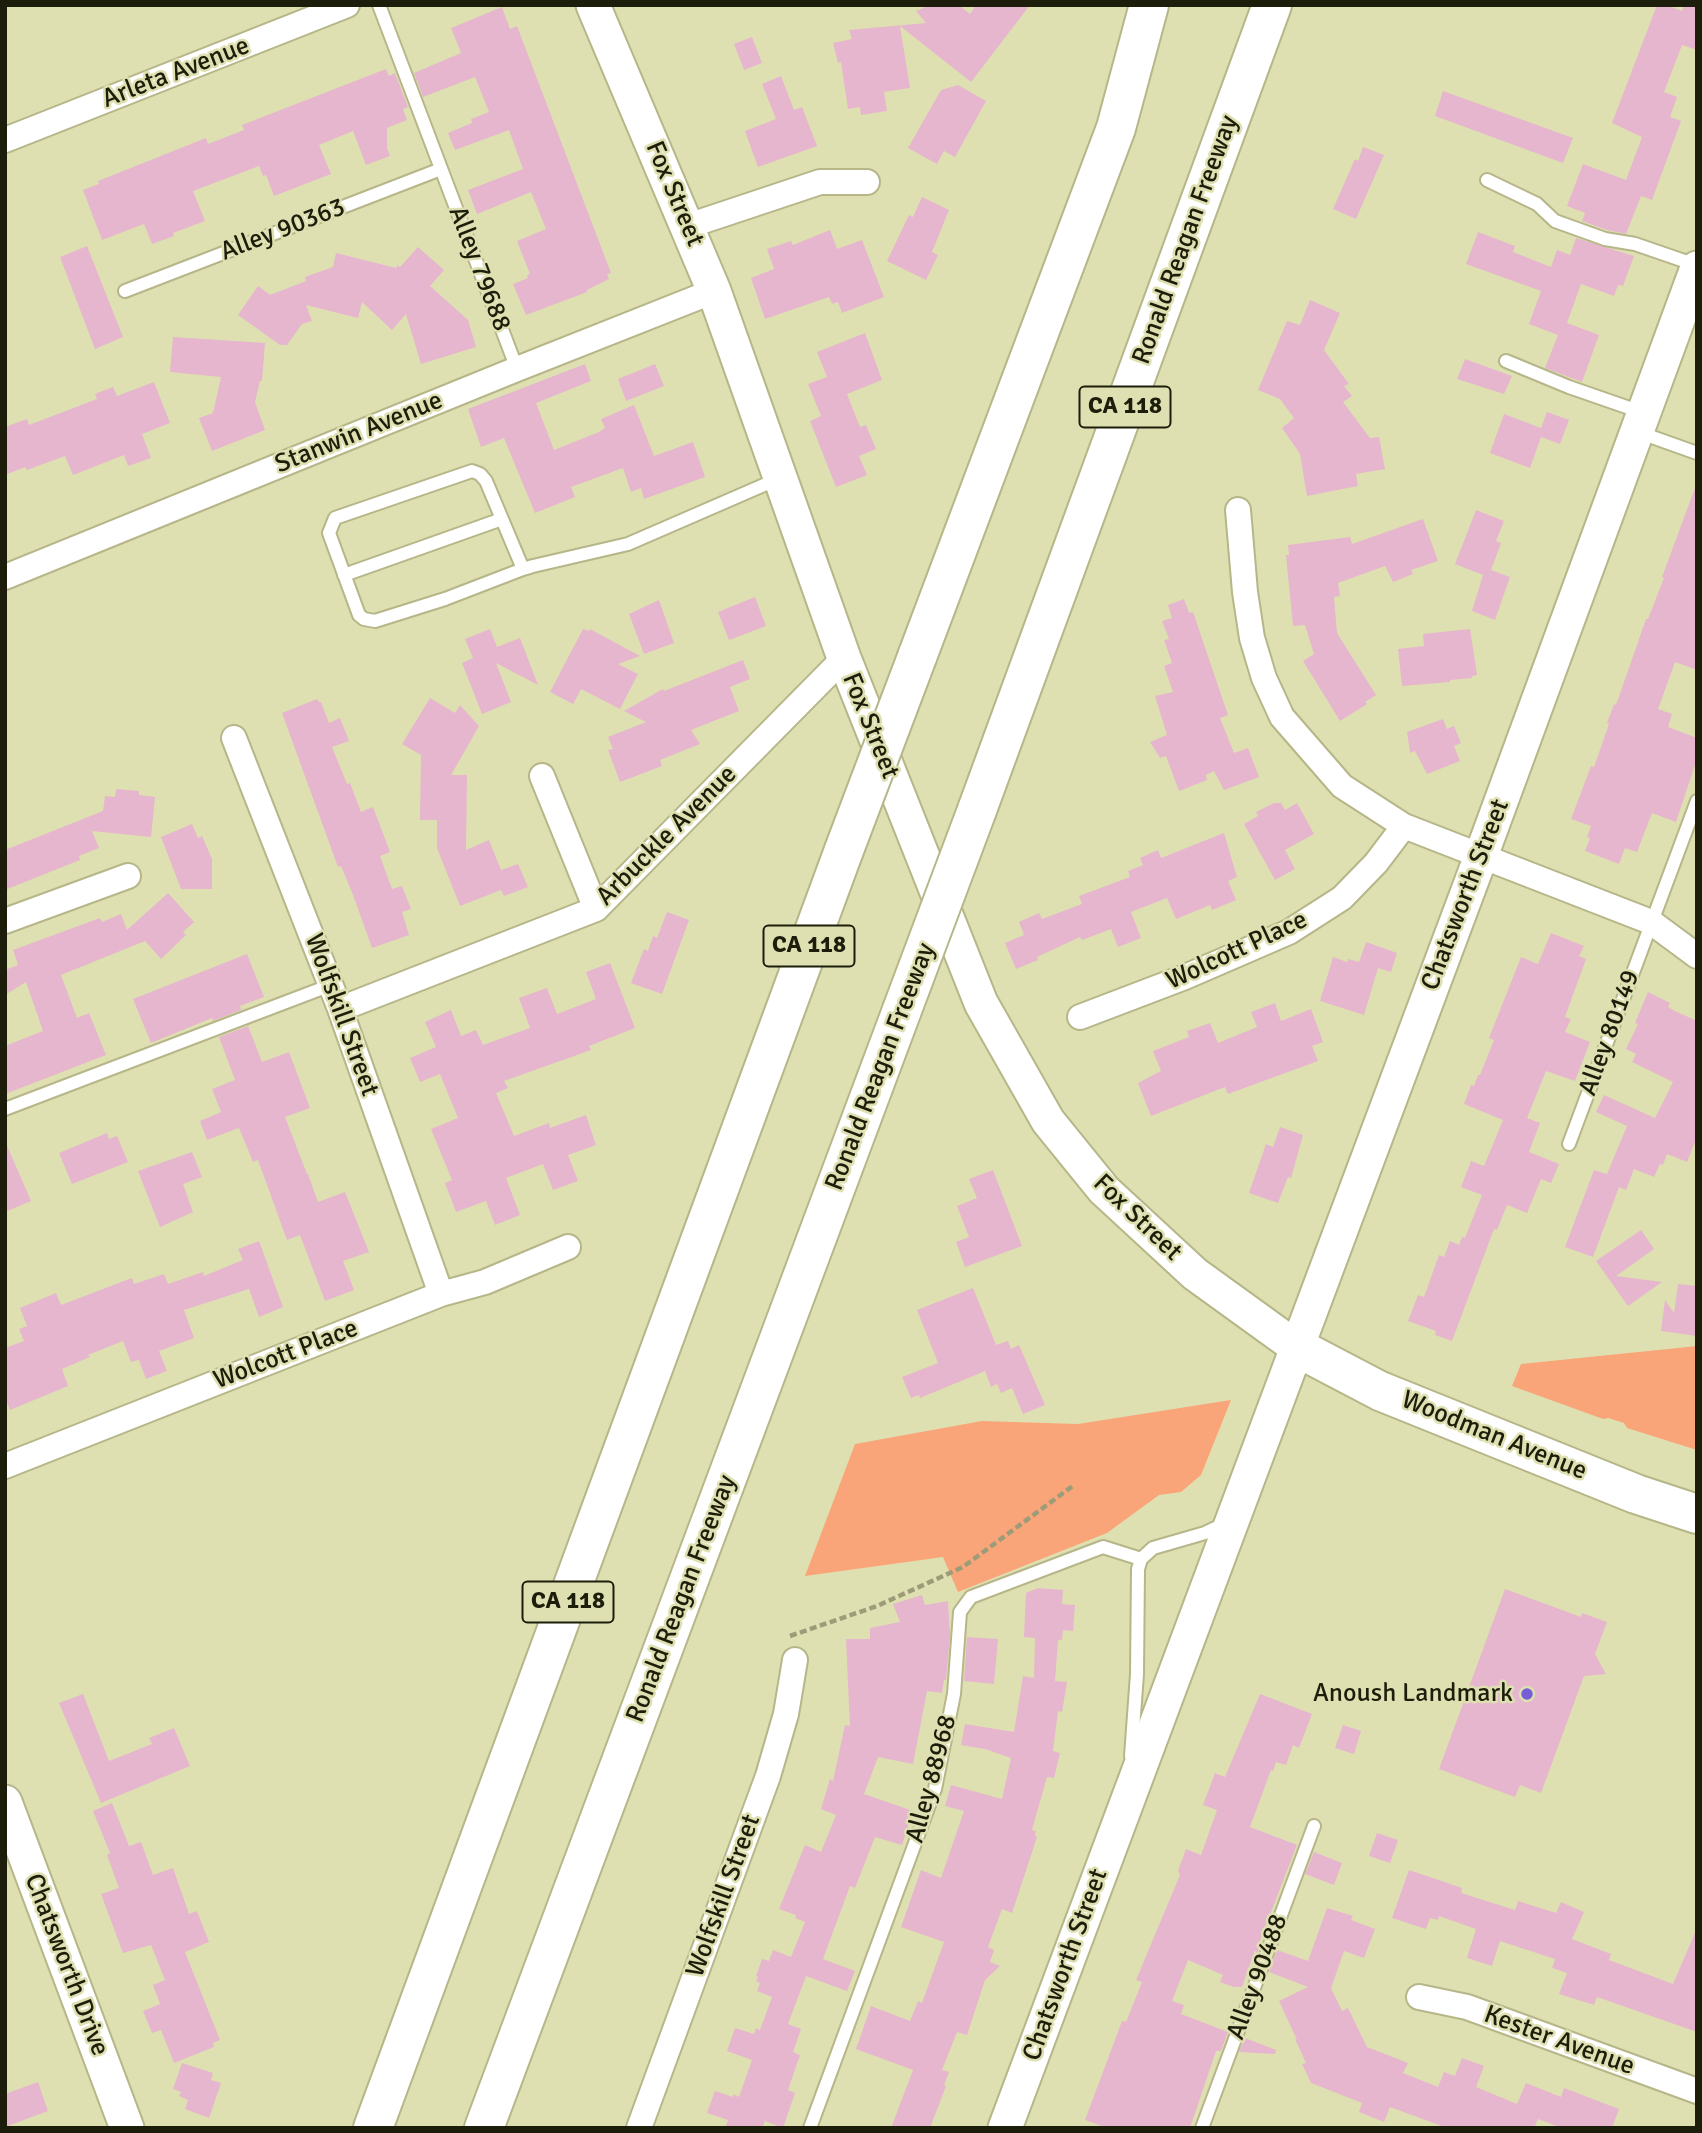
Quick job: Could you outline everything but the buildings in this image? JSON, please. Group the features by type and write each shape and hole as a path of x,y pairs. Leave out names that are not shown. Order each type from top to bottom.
{"main road":[{"name":"Fox Street","path":"593,5 714,292 844,658 981,1003 1048,1121 1104,1190 1195,1274 1296,1347"},
{"name":"CA 118","path":"373,2128 844,850 1116,128 1149,5"},
{"path":"1116,128 1165,5"},
{"name":"Ronald Reagan Freeway","path":"484,2128 977,810 1272,5"},
{"name":"Chatsworth Street","path":"1005,2128 1482,856 1697,267"},
{"name":"Woodman Avenue","path":"1296,1347 1380,1391 1636,1494 1697,1514"},
{"name":"Chatsworth Drive","path":"5,1802 127,2128"}],"street":[{"name":"Arleta Avenue","path":"5,140 347,5"},
{"path":"688,226 820,182 867,182"},
{"name":"Stanwin Avenue","path":"5,577 714,292"},
{"path":"1238,510 1252,639 1264,678 1282,717 1342,786 1404,826 1651,922 1697,956"},
{"name":"Arbuckle Avenue","path":"340,1009 596,909 844,658"},
{"name":"Wolfskill Street","path":"234,738 340,1009 441,1294"},
{"path":"542,776 596,909"},
{"name":"Wolcott Place","path":"1080,1017 1185,977 1289,932 1342,898 1376,863 1404,826"},
{"path":"5,921 128,876"},
{"name":"Wolcott Place","path":"5,1466 441,1294 485,1282 568,1247"},
{"name":"Wolfskill Street","path":"639,2128 768,1776 786,1714 789,1649"},
{"name":"Kester Avenue","path":"1419,1997 1466,2007 1697,2091"}],"lane":[{"name":"Alley 79688","path":"379,5 517,369"},
{"name":"Alley 90363","path":"125,292 441,169"},
{"path":"1488,180 1537,204 1555,221 1605,239 1634,244 1697,267"},
{"path":"1506,361 1569,387 1697,453"},
{"path":"523,569 486,481 480,474 471,471 335,518 329,533 359,615 375,621 445,599 523,569 628,544 780,478"},
{"path":"344,575 502,519"},
{"name":"Alley 80149","path":"1569,1144 1697,801"},
{"path":"5,1109 331,985"},
{"path":"1140,1559 1153,1548 1205,1533 1231,1521"},
{"name":"Alley 88968","path":"810,2128 935,1789 954,1694 960,1612 971,1597 1103,1547 1140,1559"},
{"name":"Chatsworth Street","path":"1127,1801 1137,1674 1140,1559"},
{"name":"Alley 90488","path":"1202,2128 1314,1826"}],"path":[{"path":"789,1649 963,1567 1074,1485"}],"shaded area":[{"path":"1697,1346 1697,1450 1512,1386 1521,1364"},
{"path":"1231,1400 1201,1475 1181,1492 1159,1495 1107,1533 958,1592 943,1557 805,1576 855,1444 982,1421 1078,1424"}],"place":[{"name":"Anoush Landmark","path":"1527,1694"}]}
